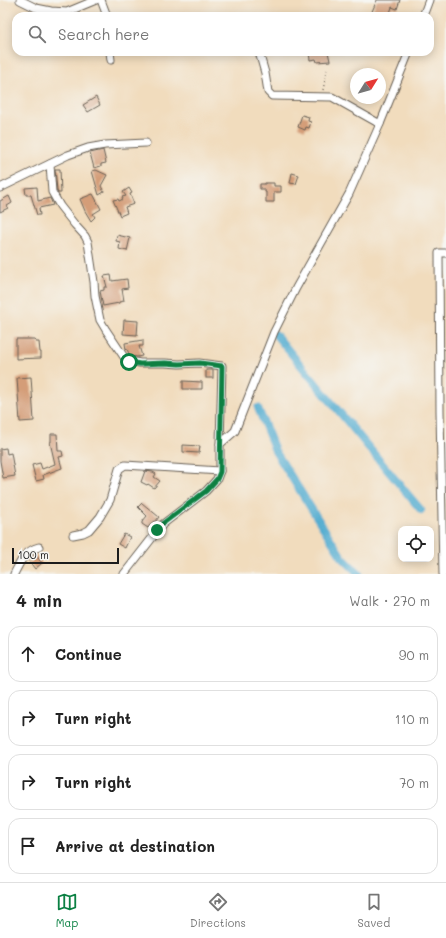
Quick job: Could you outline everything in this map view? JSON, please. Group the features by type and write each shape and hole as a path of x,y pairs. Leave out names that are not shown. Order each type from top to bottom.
{"street":[{"path":"20,0 36,8 67,12 96,0"},
{"path":"101,0 106,12"},
{"path":"424,12 429,0"},
{"path":"110,56 111,60"},
{"path":"260,56 265,72 268,92 272,96 332,97 380,124"},
{"path":"220,444 235,431 274,332 296,288 349,194 380,124 406,56"},
{"path":"0,188 68,155 88,148 105,145 146,143"},
{"path":"50,164 52,192 60,206 85,236 88,242 95,296 100,320 124,357 129,362 140,364 200,363 222,366 220,472 217,479 206,491 162,524 124,574"},
{"path":"443,574 443,411 439,253 446,253"},
{"path":"73,535 83,533 94,526 110,500 119,469 125,466 220,472"},
{"path":"14,574 26,553 31,549 39,547"}],"path":[{"path":"322,96 327,70"}],"building":[{"path":"377,0 400,0 397,9 392,7 390,12 372,12"},
{"path":"310,56 329,56 330,61 317,62 316,59 310,60"},
{"path":"96,97 100,105 88,112 83,105"},
{"path":"302,115 309,117 308,121 311,122 309,128 306,127 305,130 298,127"},
{"path":"103,150 106,163 94,168 90,153"},
{"path":"55,169 60,169 61,193 58,193 57,191"},
{"path":"96,170 107,175 101,186 104,192 99,195 92,171"},
{"path":"292,173 299,175 296,184 290,183"},
{"path":"274,183 274,186 281,186 281,192 274,192 274,202 266,202 265,189 260,189 260,184"},
{"path":"37,187 38,201 50,198 53,205 39,208 40,215 37,215 31,195 26,195 25,188"},
{"path":"129,188 132,193 130,194 134,204 125,207 127,213 120,216 113,200 118,199 119,201 123,199 122,197 126,196 123,192"},
{"path":"93,194 101,209 93,214 95,217 91,221 80,199"},
{"path":"9,196 12,203 7,206 8,208 0,212 0,201"},
{"path":"117,235 130,238 127,251 119,249 120,242 116,241"},
{"path":"111,275 112,281 127,279 128,288 122,289 124,301 103,306 100,291 104,290 104,287 107,287 104,276"},
{"path":"124,320 138,321 137,335 123,334"},
{"path":"16,339 35,339 36,342 39,342 41,358 16,359"},
{"path":"143,340 143,346 139,346 142,356 131,356 127,349 126,350 125,343"},
{"path":"206,370 213,370 213,378 206,378"},
{"path":"31,377 34,421 20,422 17,378"},
{"path":"183,381 202,382 202,389 183,389"},
{"path":"51,434 57,434 58,451 62,451 63,456 59,457 62,468 43,475 44,479 36,481 32,465 40,463 42,469 55,464 50,442"},
{"path":"183,445 200,446 199,453 183,452"},
{"path":"6,448 7,454 11,453 15,476 3,478 0,461 0,449"},
{"path":"145,471 156,474 154,477 160,481 154,488 141,482"},
{"path":"142,503 159,517 148,528 142,524 147,516 138,507"},
{"path":"124,534 130,537 125,548 118,544"},
{"path":"35,554 42,563 35,569 28,560"}],"waterway":[{"path":"275,334 421,510"},
{"path":"258,408 274,448"},
{"path":"275,451 340,554"},
{"path":"342,557 359,574"}],"route":[{"path":"129,362 140,364 200,363 222,366 220,472 217,479 206,491 162,524 157,530"}]}
